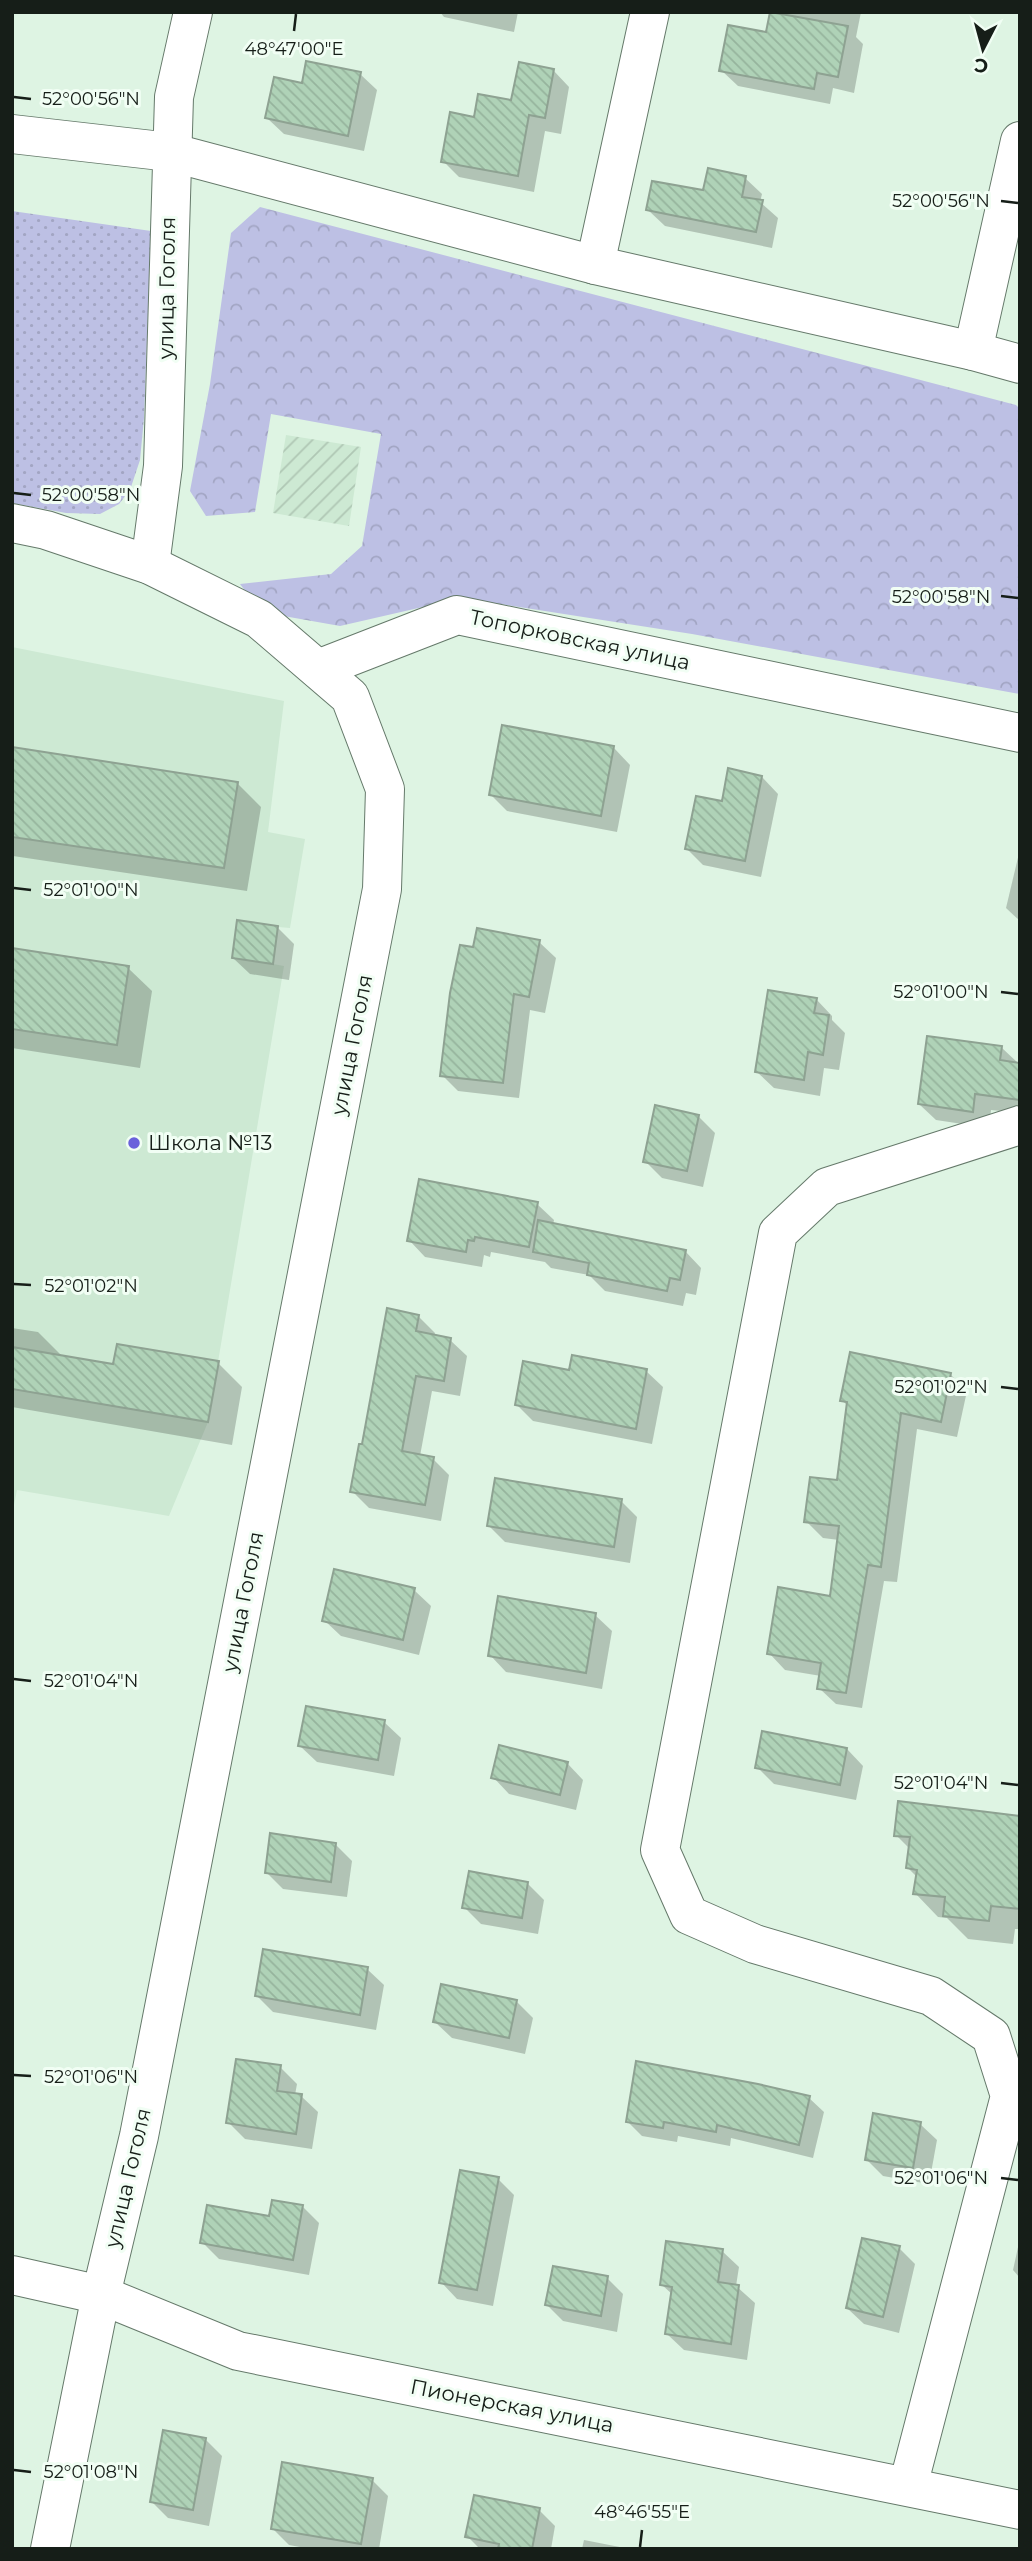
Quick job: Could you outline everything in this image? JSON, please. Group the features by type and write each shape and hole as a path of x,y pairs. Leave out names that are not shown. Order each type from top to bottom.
{"street":[{"name":"улица Гоголя","path":"150,565 163,466 170,152 174,97 193,12"},
{"path":"595,265 650,12"},
{"path":"12,134 170,152 595,265 974,351 1020,364"},
{"path":"974,351 1020,141"},
{"path":"12,523 46,530 150,565 259,620 318,669"},
{"name":"Топорковская улица","path":"318,669 457,615 1020,733"},
{"name":"улица Гоголя","path":"50,2549 101,2295 139,2136 382,889 385,789 350,697 318,669"},
{"path":"908,2486 1015,2094 990,2036 932,1996 755,1944 689,1915 660,1850 779,1233 827,1187 1020,1125"},
{"name":"Пионерская улица","path":"12,2275 101,2295 238,2351 1020,2510"}],"shaded area":[{"path":"286,435 361,447 349,526 273,513"},
{"name":"Школа №13","path":"12,647 284,701 268,832 305,839 290,928 278,927 273,964 284,966 208,1422 169,1516 17,1490 12,1515"}],"green space":[{"path":"260,207 1016,405 1020,409 1020,694 692,634 462,598 340,626 261,612 240,584 331,574 362,546 381,434 271,414 255,512 206,516 190,491 210,384 231,233"},
{"path":"12,211 151,231 140,460 130,490 119,504 100,514 66,513 12,503"}],"building":[{"path":"770,12 848,26 838,77 817,73 814,89 719,71 728,25 766,32"},
{"path":"306,61 361,72 348,136 265,118 274,77 302,83"},
{"path":"519,62 554,69 545,118 529,115 518,176 441,162 450,112 474,117 478,94 511,100"},
{"path":"708,168 746,176 742,197 763,200 756,232 646,210 652,181 703,190"},
{"path":"502,725 614,746 601,816 489,795"},
{"path":"12,747 238,782 224,868 12,837"},
{"path":"728,768 762,776 745,861 685,849 696,796 722,801"},
{"path":"237,920 278,926 273,964 232,958"},
{"path":"477,928 540,940 529,997 514,994 503,1083 440,1076 450,993 460,945 473,947"},
{"path":"12,948 129,966 117,1045 12,1029"},
{"path":"768,990 817,998 814,1013 829,1015 823,1055 808,1052 804,1080 755,1072"},
{"path":"927,1036 1002,1046 1000,1060 1020,1063 1020,1100 975,1094 973,1112 918,1104"},
{"path":"655,1105 699,1115 687,1171 643,1162"},
{"path":"419,1179 538,1202 529,1247 475,1237 474,1241 468,1240 466,1252 407,1241"},
{"path":"538,1220 686,1250 680,1280 670,1278 667,1291 587,1275 589,1263 533,1252"},
{"path":"387,1308 419,1315 416,1331 451,1338 444,1381 416,1376 402,1451 434,1457 425,1505 350,1492 359,1444 362,1444"},
{"path":"117,1344 219,1361 208,1422 12,1389 12,1347 113,1364"},
{"path":"850,1352 951,1373 941,1422 901,1413 881,1567 868,1565 846,1693 817,1689 821,1663 767,1654 778,1587 830,1596 839,1526 804,1522 810,1477 837,1480 847,1402 840,1401"},
{"path":"572,1355 647,1369 636,1429 515,1405 523,1361 569,1370"},
{"path":"495,1478 622,1499 614,1547 487,1526"},
{"path":"334,1569 415,1588 403,1640 322,1621"},
{"path":"498,1596 596,1613 586,1673 488,1656"},
{"path":"306,1706 385,1720 378,1760 298,1746"},
{"path":"762,1731 847,1748 840,1785 755,1768"},
{"path":"499,1745 568,1762 560,1795 491,1778"},
{"path":"898,1801 1020,1816 1020,1909 991,1906 989,1921 943,1916 945,1897 913,1894 917,1870 906,1868 910,1837 894,1836"},
{"path":"270,1833 336,1843 331,1882 265,1873"},
{"path":"469,1871 528,1882 522,1918 462,1908"},
{"path":"263,1949 368,1967 360,2015 255,1996"},
{"path":"441,1984 517,2000 509,2038 433,2022"},
{"path":"236,2059 281,2065 277,2091 302,2094 296,2134 226,2123"},
{"path":"636,2061 810,2096 799,2145 717,2125 716,2132 664,2122 663,2128 626,2122"},
{"path":"873,2113 921,2122 913,2168 865,2160"},
{"path":"460,2170 499,2177 477,2290 439,2283"},
{"path":"272,2200 303,2205 293,2260 200,2243 207,2205 269,2216"},
{"path":"862,2238 900,2246 883,2317 846,2308"},
{"path":"666,2241 723,2249 718,2282 739,2285 731,2344 665,2334 672,2287 660,2285"},
{"path":"553,2266 608,2276 601,2316 545,2305"},
{"path":"163,2430 206,2438 193,2510 150,2502"},
{"path":"282,2462 373,2478 361,2544 271,2529"},
{"path":"474,2495 540,2508 532,2549 498,2549 499,2544 465,2537"}],"place":[{"name":"Школа №13","path":"134,1143"}]}
